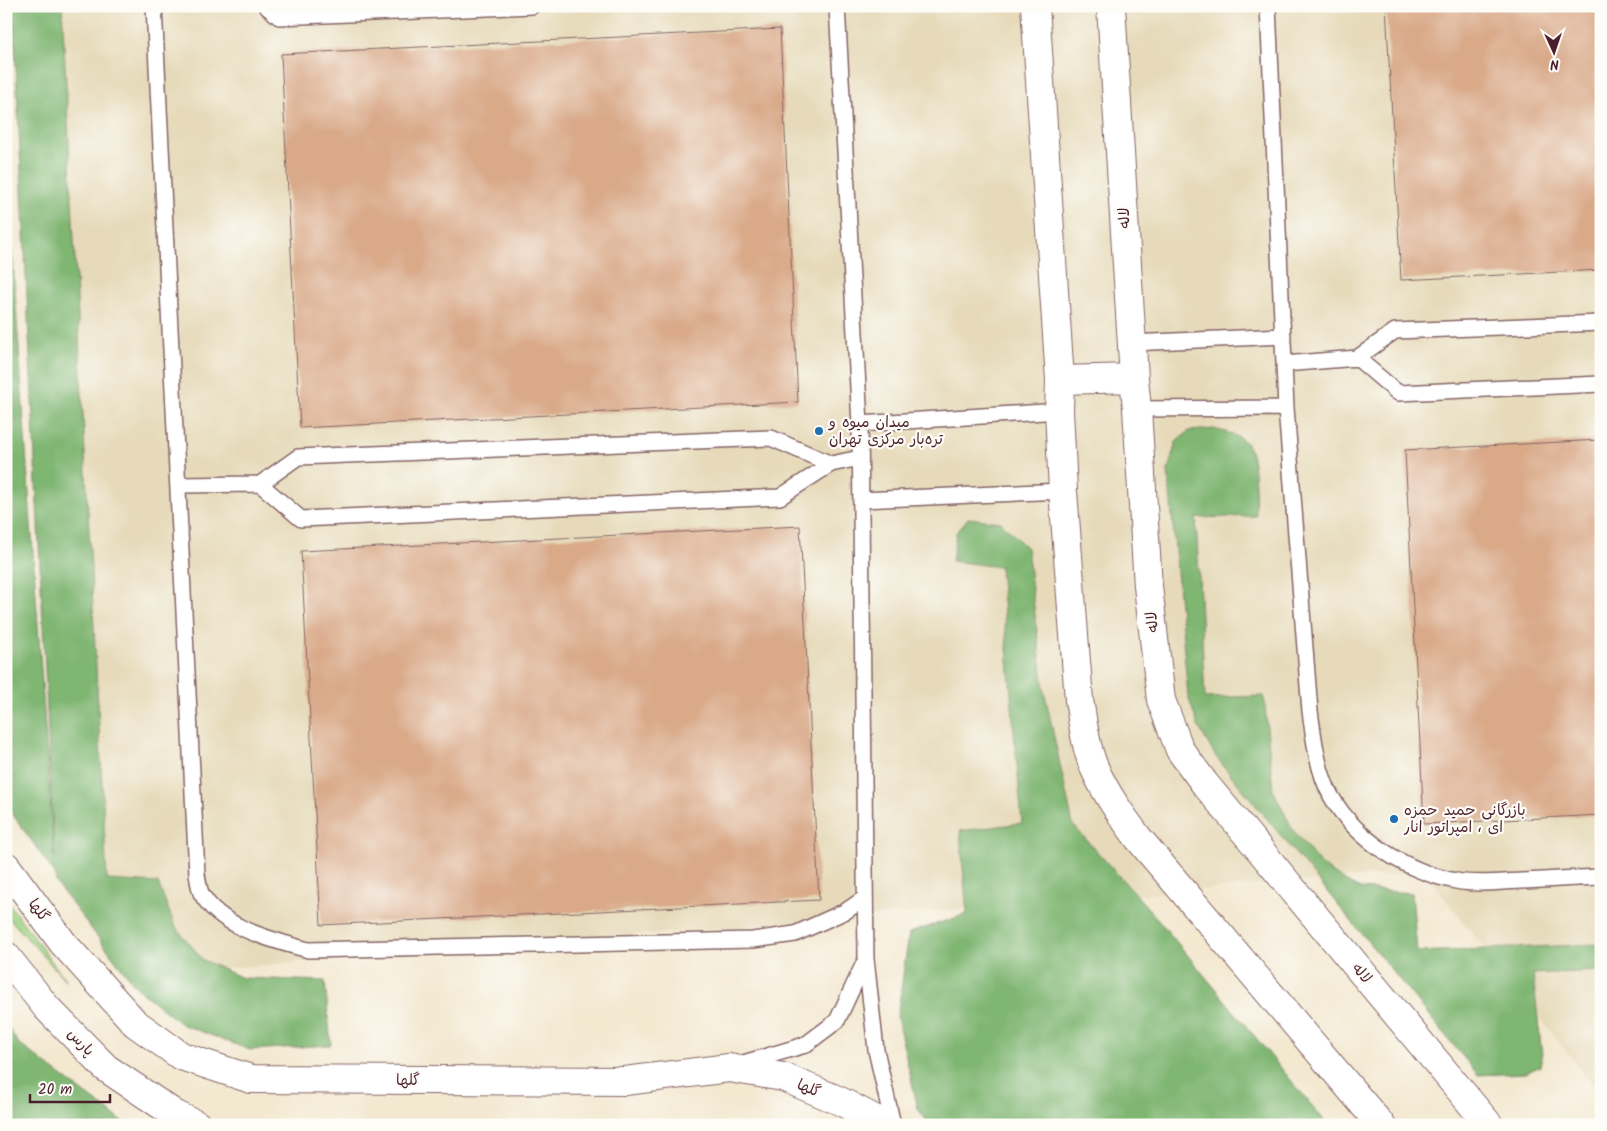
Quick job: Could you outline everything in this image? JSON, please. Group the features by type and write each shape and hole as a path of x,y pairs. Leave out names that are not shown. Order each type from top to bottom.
{"street":[{"path":"1035,6 1060,380 1059,411 1064,491 1079,700 1084,734 1094,767 1113,803 1139,839 1381,1125"},
{"name":"لاله","path":"1111,6 1148,586 1161,700 1180,750 1205,784 1487,1124"},
{"path":"1060,380 1134,378"},
{"name":"گلها","path":"6,866 63,942 135,1023 181,1056 251,1079 625,1081 729,1068 784,1077 840,1101 886,1125"},
{"name":"پارس","path":"6,956 48,1008 106,1068 176,1115 197,1125"}],"lane":[{"path":"154,6 196,874 201,892 214,910 230,922 270,939 308,950 753,940 795,934 846,911 865,898"},
{"path":"266,6 279,17 532,6"},
{"path":"837,6 860,424 866,959 876,1050 893,1125"},
{"path":"1268,6 1286,408 1310,711 1318,760 1330,795 1353,826 1381,850 1424,872 1457,881 1498,882 1601,877"},
{"path":"1284,364 1357,358 1394,331 1601,323"},
{"path":"1131,342 1283,336"},
{"path":"1357,358 1398,393 1601,384"},
{"path":"1137,409 1286,408"},
{"path":"860,424 1059,411"},
{"path":"178,485 260,484 298,457 771,438 831,464"},
{"path":"260,484 301,519 780,497 831,464 860,458"},
{"path":"861,500 1064,491"},
{"path":"729,1068 805,1045 836,1021 866,959"}],"shaded area":[{"name":"میدان میوه و تره‌بار مرکزی تهران","path":"12,6 1601,6 1601,1095 1424,872 175,972 60,857"}],"green space":[{"path":"13,6 62,6 107,880 158,883 175,926 203,960 243,978 325,981 331,1045 250,1050 181,1024 137,988 56,883 55,874 6,805 6,161 54,856"},
{"path":"1214,429 1242,439 1251,452 1254,470 1256,516 1196,518 1205,698 1264,696 1273,790 1293,830 1322,866 1350,884 1360,889 1412,893 1417,952 1601,944 1601,971 1533,974 1542,1055 1540,1066 1526,1073 1478,1075 1216,757 1198,726 1188,696 1168,470 1176,442 1189,431"},
{"path":"968,518 1001,522 1027,548 1044,690 1073,825 1156,917 1328,1125 930,1125 918,1109 897,1018 909,933 967,914 960,831 1022,823 1000,567 952,561 956,533"},
{"path":"6,900 67,982 6,915"},
{"path":"6,1024 19,1044 127,1125 17,1125 6,1117"}],"building":[{"path":"1386,6 1601,6 1601,270 1401,280"},
{"path":"780,29 798,402 300,428 281,54"},
{"path":"1601,440 1601,815 1424,824 1405,450"},
{"path":"800,526 819,900 321,925 301,551"}],"place":[{"name":"میدان میوه و تره‌بار مرکزی تهران","path":"819,431"},
{"name":"بازرگانی حمید حمزه ای ، امپراتور انار","path":"1394,819"}]}
